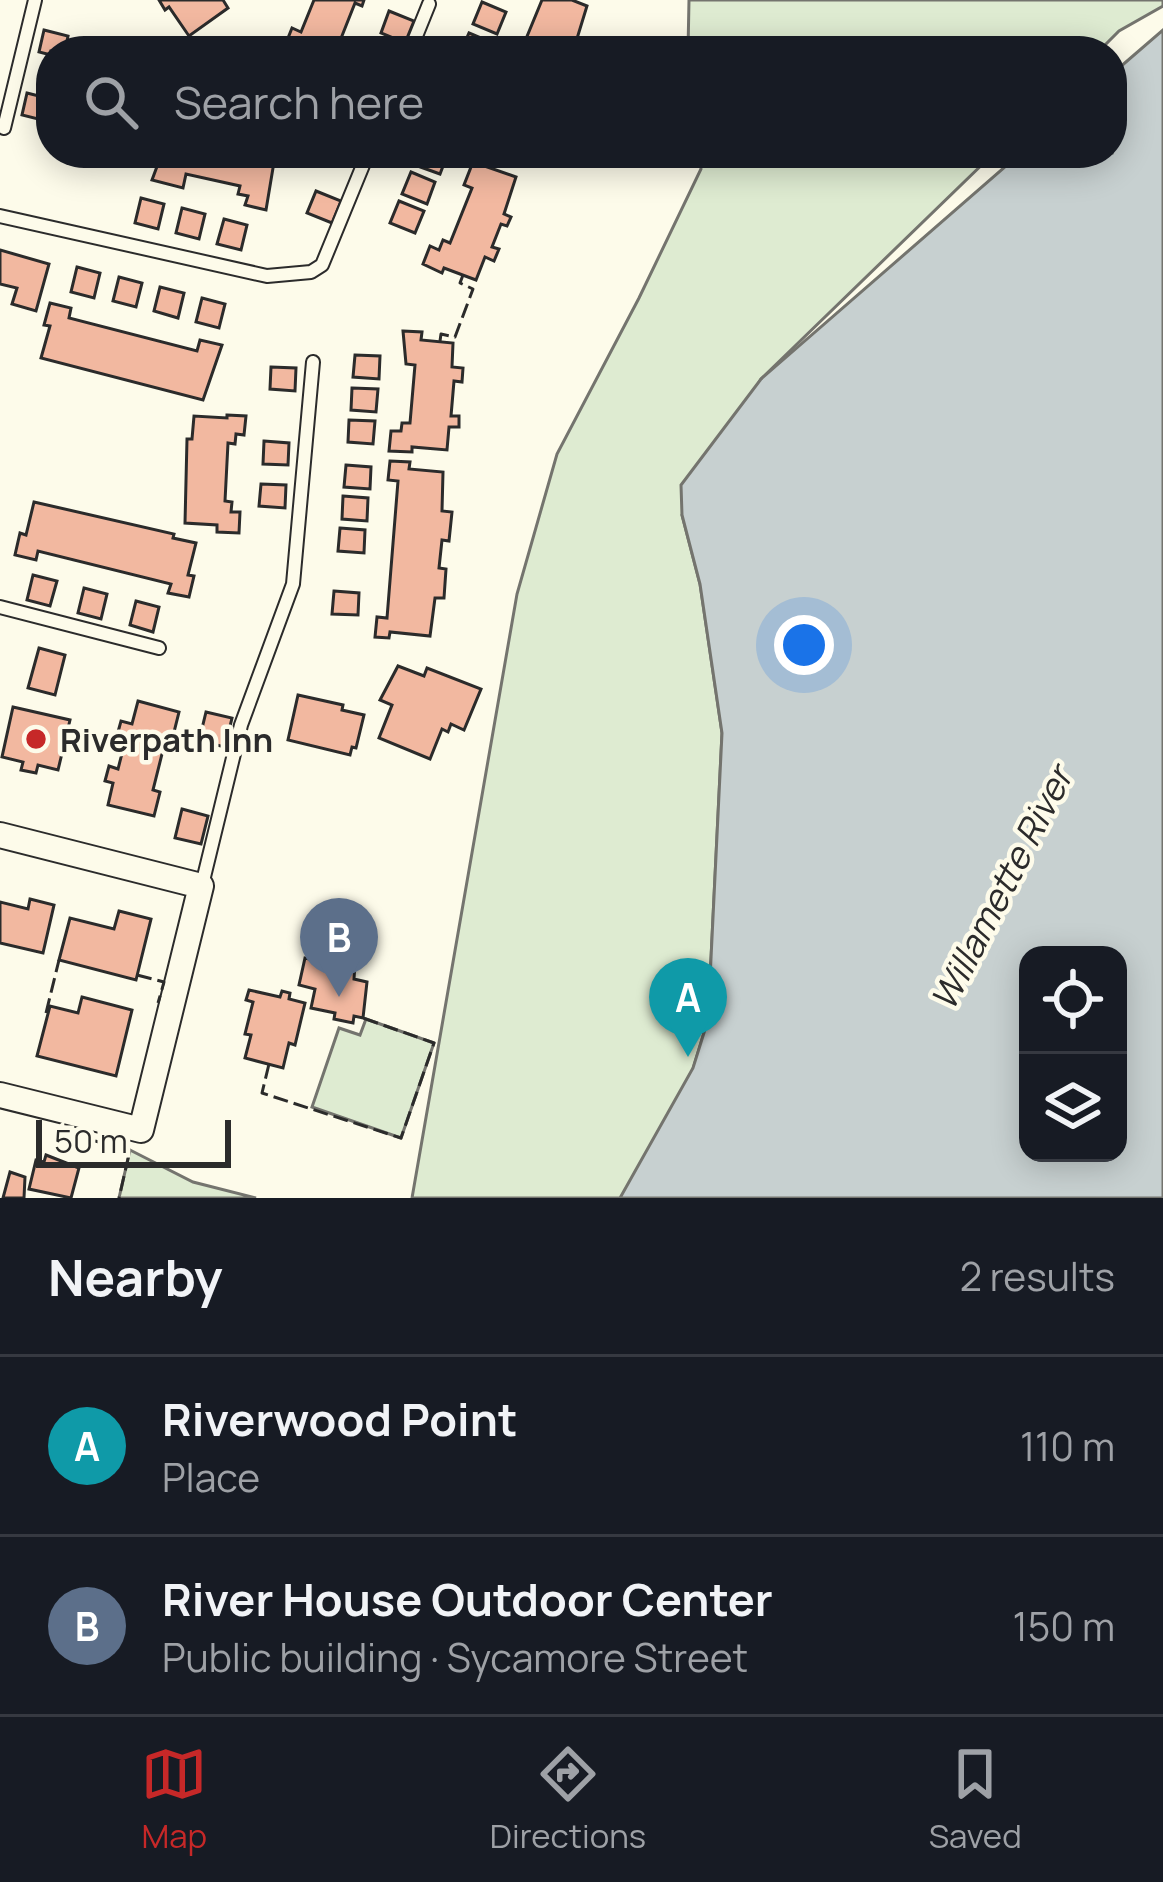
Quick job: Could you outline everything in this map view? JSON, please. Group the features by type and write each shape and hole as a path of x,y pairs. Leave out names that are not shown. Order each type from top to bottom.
{"street":[{"path":"0,836 201,886 141,1130 0,1095"}],"lane":[{"path":"4,128 35,0"},
{"path":"416,36 429,4"},
{"path":"0,216 267,277 311,272 322,265 362,168"},
{"path":"201,886 241,725 293,584 313,362"},
{"path":"0,607 159,648"}],"green space":[{"path":"689,0 1163,0 1163,6 1114,36 688,36"},
{"path":"979,168 761,379 682,515 700,584 722,733 708,1020 678,1118 629,1198 412,1198 517,594 557,454 701,169"},
{"path":"366,1019 434,1043 401,1138 312,1107 339,1028 360,1035"},
{"path":"130,1150 193,1182 256,1198 119,1198"}],"water":[{"name":"Willamette River","path":"1163,30 1163,1198 620,1198 693,1068 708,1020 722,733 700,584 682,515 681,485 761,379 1004,168 1127,168 1127,61"}],"building":[{"path":"159,0 223,0 228,8 189,36"},
{"path":"314,0 364,0 362,6 355,3 342,36 289,36 292,28 301,32"},
{"path":"542,0 572,0 587,6 578,36 527,36"},
{"path":"482,2 506,12 497,34 473,24"},
{"path":"389,11 414,21 408,36 381,33"},
{"path":"27,93 36,95 36,118 22,115"},
{"path":"156,168 273,168 266,210 245,205 248,196 238,194 240,186 186,174 183,188 152,180"},
{"path":"471,168 490,168 516,177 504,214 511,217 507,226 501,224 492,247 499,249 494,261 485,257 476,280 423,264 430,246 439,250 443,240 450,243 472,188 464,185"},
{"path":"411,172 435,182 427,204 402,194"},
{"path":"316,191 341,201 332,223 307,213"},
{"path":"141,198 164,204 158,229 135,223"},
{"path":"399,201 424,211 415,233 390,223"},
{"path":"182,208 205,214 199,239 176,233"},
{"path":"224,219 247,225 241,250 217,244"},
{"path":"0,250 49,264 36,311 12,304 17,288 0,284"},
{"path":"77,267 100,273 94,298 71,292"},
{"path":"119,277 142,283 136,307 113,301"},
{"path":"160,287 184,293 178,318 154,311"},
{"path":"202,298 225,304 219,328 196,322"},
{"path":"50,303 71,308 69,318 197,351 200,340 222,345 203,400 41,358 50,326 44,325"},
{"path":"403,331 422,332 421,340 453,343 452,367 463,368 462,382 454,381 451,416 459,416 459,427 449,427 447,450 412,447 412,452 389,451 391,431 401,431 402,423 410,423 415,365 406,364"},
{"path":"355,355 380,356 379,379 353,377"},
{"path":"271,367 296,368 295,391 270,389"},
{"path":"352,388 378,389 376,412 351,410"},
{"path":"194,416 246,416 244,435 236,434 235,444 228,443 225,501 232,502 231,512 240,512 239,533 217,532 217,525 185,523 187,439 192,439"},
{"path":"349,420 375,421 373,444 348,442"},
{"path":"264,441 289,443 288,465 263,464"},
{"path":"390,461 410,462 409,469 443,472 442,511 452,512 449,541 442,540 439,568 446,569 444,598 435,598 430,636 390,632 389,638 375,637 377,617 387,618 398,481 388,480"},
{"path":"346,465 371,467 370,489 344,487"},
{"path":"261,484 286,485 285,508 259,506"},
{"path":"343,496 368,498 367,521 342,519"},
{"path":"34,502 196,543 188,575 194,576 189,597 168,593 171,584 38,551 36,560 15,555 20,533 26,535"},
{"path":"340,528 365,530 364,553 338,551"},
{"path":"33,575 57,581 50,606 27,600"},
{"path":"84,588 107,594 101,619 78,613"},
{"path":"334,591 359,593 358,615 332,614"},
{"path":"136,601 159,607 153,632 130,625"},
{"path":"39,648 65,655 55,695 28,688"},
{"path":"398,666 424,676 427,668 481,689 464,730 451,724 448,732 442,729 430,759 379,738 392,705 380,700"},
{"path":"298,695 364,715 350,755 288,740"},
{"path":"138,701 179,712 173,736 167,734 153,790 160,792 154,816 108,805 113,783 105,781 109,766 118,769 127,734 118,732 121,721 132,724"},
{"name":"Riverpath Inn","path":"13,707 70,720 58,770 38,765 36,773 21,770 23,762 2,757"},
{"path":"206,712 232,718 225,747 199,741"},
{"path":"182,809 208,816 201,844 175,838"},
{"path":"30,899 54,905 43,953 0,943 0,902 28,909"},
{"path":"119,911 151,919 136,980 59,960 70,918 114,929"},
{"path":"324,956 355,963 354,979 367,982 363,1018 354,1016 353,1023 311,1008 315,989 299,985 305,958 323,962"},
{"path":"249,990 280,997 282,991 290,993 289,999 305,1003 295,1045 289,1043 283,1068 245,1058 253,1002 246,1000"},
{"path":"82,997 132,1010 116,1076 37,1056 50,1006 78,1013"},
{"path":"46,1155 79,1168 71,1198 29,1189 36,1160 44,1162"},
{"path":"10,1172 25,1177 24,1198 3,1198"}],"fence":[{"path":"440,341 441,334 455,337 473,289 460,283 463,275"},
{"path":"46,1013 59,960"},
{"path":"137,975 164,982 158,1003"},
{"path":"269,1064 262,1093 401,1138 434,1043 363,1018"},
{"path":"95,1141 130,1150 119,1198"}],"place":[{"name":"Riverpath Inn","path":"36,739"},
{"name":"River House Outdoor Center","path":"339,997"},
{"name":"Riverwood Point","path":"688,1057"}]}
